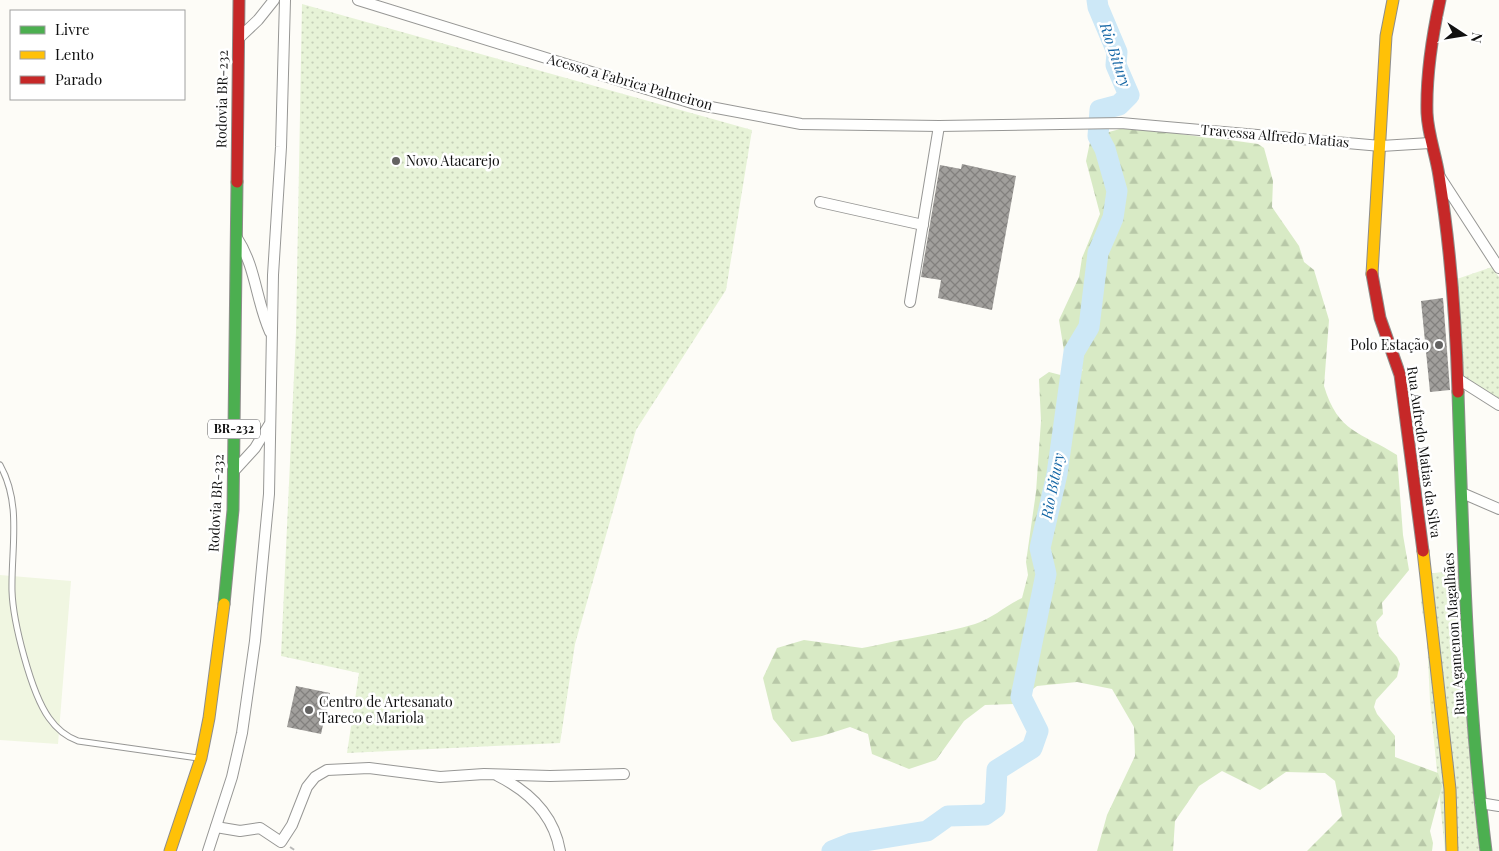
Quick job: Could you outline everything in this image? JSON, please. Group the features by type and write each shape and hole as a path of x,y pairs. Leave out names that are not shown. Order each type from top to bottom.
{"main road":[{"name":"Rodovia BR-232","path":"170,851 201,758 209,718 219,649 233,510 239,0"},
{"name":"Rua Aufredo Matias da Silva","path":"1393,0 1386,36 1372,279 1380,318 1400,375 1433,631 1450,788 1452,851"},
{"name":"Rua Agamenon Magalhães","path":"1440,0 1433,33 1427,82 1430,142 1438,174 1452,295 1458,379 1464,569 1480,803 1486,851"}],"street":[{"path":"238,38 258,20 274,0"},
{"path":"208,851 232,777 242,733 252,659 268,494 273,274 281,148 284,0"},
{"name":"Acesso a Fabrica Palmeiron","path":"358,0 695,104 801,124 939,126 1083,123"},
{"name":"Travessa Alfredo Matias","path":"1083,123 1121,123 1381,146 1430,142"},
{"path":"910,302 939,126"},
{"path":"1438,174 1499,268"},
{"path":"820,202 923,225"},
{"path":"236,236 248,255 257,299 272,336"},
{"path":"1458,379 1499,405"},
{"path":"233,472 254,448 270,424"},
{"path":"1462,493 1499,509"},
{"path":"216,827 240,831 260,828 281,842 292,825 307,787 316,777 327,770 369,768 440,777 624,774"},
{"path":"495,775 520,787 544,813 557,835 560,851"},
{"path":"1480,803 1499,806"}],"lane":[{"path":"0,465 5,474 14,504 12,593 22,646 38,698 49,719 69,737 78,741 201,758"}],"green space":[{"path":"302,4 752,130 726,290 636,430 575,644 560,743 347,753 359,673 281,656 296,332"},
{"path":"1143,127 1186,135 1258,144 1264,148 1273,181 1272,207 1299,246 1304,262 1314,270 1329,320 1324,386 1330,402 1336,413 1352,430 1397,455 1403,535 1409,570 1382,603 1383,614 1376,622 1379,636 1397,657 1400,664 1397,677 1376,700 1374,707 1377,714 1395,736 1395,757 1438,773 1442,786 1430,831 1433,843 1432,851 1307,851 1342,816 1335,781 1325,773 1286,772 1260,790 1222,771 1199,786 1175,821 1173,851 1097,851 1107,815 1135,756 1134,727 1112,689 1077,682 1037,686 1013,704 985,705 964,721 936,760 909,769 872,754 868,734 850,727 822,736 792,742 773,719 763,678 777,648 804,640 862,648 937,633 975,624 1022,598 1028,575 1026,562 1036,492 1041,421 1039,379 1049,372 1072,378 1083,370 1065,357 1059,320 1079,277 1082,258 1100,214 1086,161 1090,142 1094,136 1120,129"},
{"path":"1492,267 1499,277 1499,401 1461,378 1454,280"},
{"path":"1464,569 1486,851 1445,851 1430,701 1427,638 1421,604 1420,575"},
{"path":"0,575 71,581 58,744 0,740"}],"building":[{"path":"962,164 1016,176 992,310 938,298 941,280 921,277 940,165 961,169"},
{"name":"Polo Estação","path":"1443,298 1450,390 1430,392 1421,301"},
{"name":"Centro de Artesanato Tareco e Mariola","path":"296,686 330,693 321,734 287,727"}],"waterway":[{"name":"Rio Bitury","path":"832,851 852,843 927,831 948,816 985,815 995,808 997,770 1032,748 1038,731 1021,697 1046,574 1040,548 1057,474 1074,352 1089,327 1098,253 1113,218 1117,191 1105,149 1098,136 1100,110 1119,105 1129,95 1116,65 1117,52 1098,7 1097,0"}],"traffic: fast":[{"path":"224,604 233,510 237,182"},
{"path":"1458,392 1470,679 1486,851"}],"traffic: slow":[{"path":"1372,274 1386,36 1393,0"},
{"path":"1423,551 1450,789 1452,851"},
{"path":"170,851 201,758 209,718 224,604"}],"traffic: jam":[{"path":"237,182 239,0"},
{"path":"1440,0 1430,56 1427,113 1439,176 1446,229 1454,312 1458,392"},
{"path":"1372,274 1380,318 1400,375 1423,551"}],"place":[{"name":"Novo Atacarejo","path":"396,161"},
{"name":"Polo Estação","path":"1439,345"},
{"name":"Centro de Artesanato Tareco e Mariola","path":"309,710"}]}
